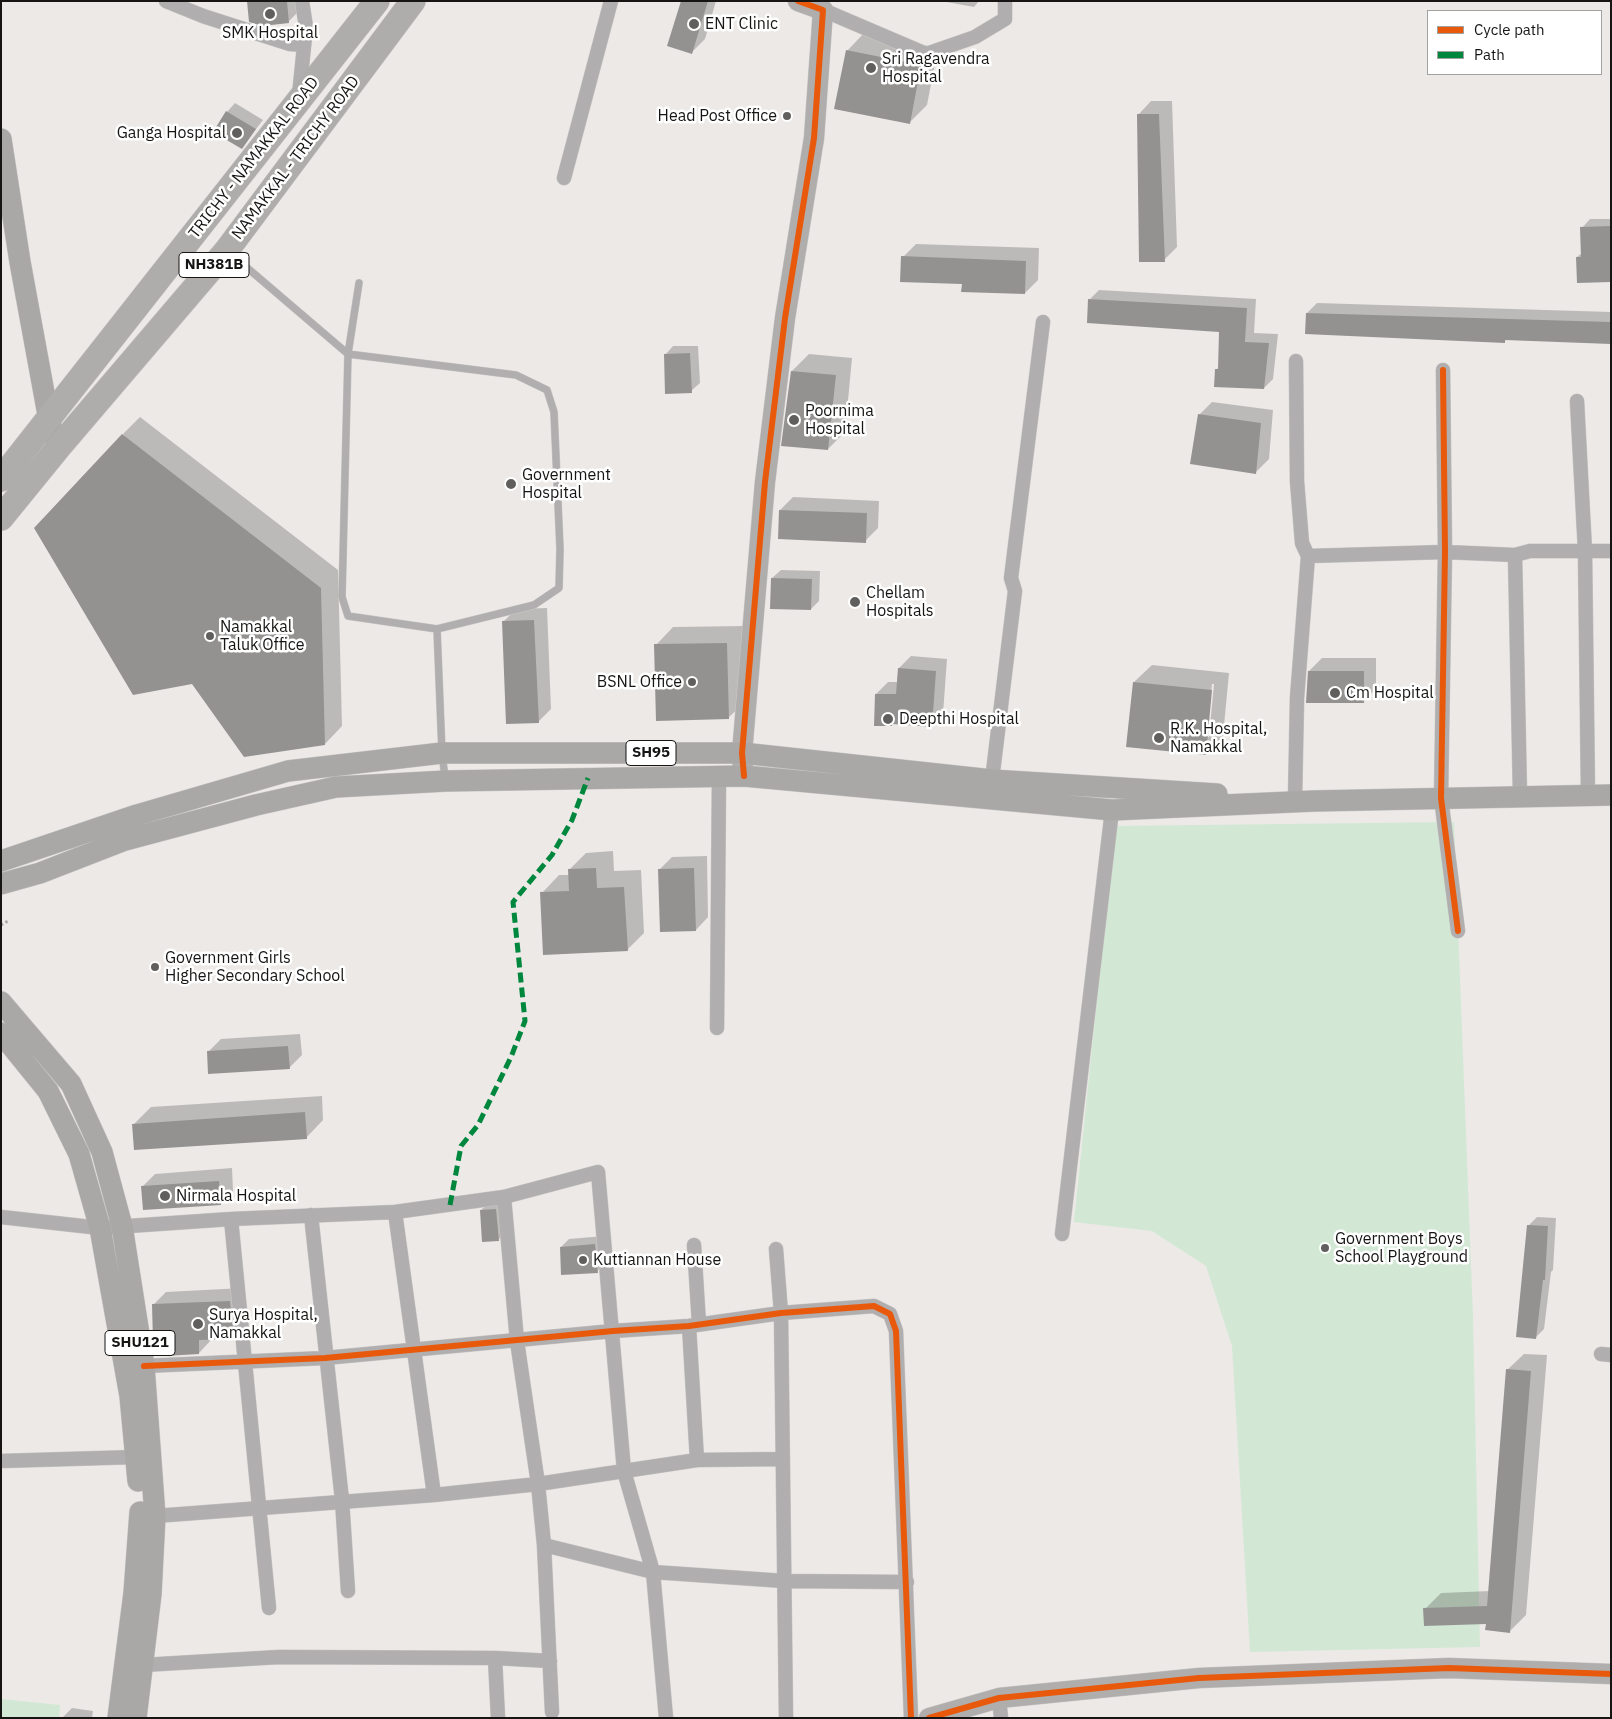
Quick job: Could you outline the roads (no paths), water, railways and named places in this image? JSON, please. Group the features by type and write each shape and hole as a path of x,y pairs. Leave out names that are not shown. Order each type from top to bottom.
{"highway":[{"name":"TRICHY - NAMAKKAL ROAD","path":"1,478 49,420 377,1"},
{"name":"NAMAKKAL - TRICHY ROAD","path":"1,518 226,250 413,1"}],"main road":[{"path":"1,139 20,262 49,420 58,448"},
{"name":"SH95","path":"1,861 137,815 288,771 442,753 742,753 992,780 1113,786 1304,800"},
{"name":"SH95","path":"1,884 40,873 125,840 256,805 336,787 446,781 719,775 1112,810 1304,800 1611,794"},
{"name":"SHU121","path":"1,1002 71,1084 102,1152 122,1226 144,1366 155,1516 151,1594 136,1718"},
{"path":"1,1033 48,1091 78,1154 100,1228 130,1396 141,1517 134,1593 118,1718"}],"street":[{"path":"166,1 203,16 290,44 304,45"},
{"path":"201,1 203,16"},
{"path":"298,101 306,27 302,1"},
{"path":"564,178 611,1"},
{"path":"798,1 926,54 975,37 1005,18 1005,1"},
{"path":"744,776 742,753 765,482 785,318 814,138 823,10"},
{"path":"992,780 1015,591 1011,578 1043,322"},
{"path":"1296,361 1296,481 1302,543 1308,556 1297,698 1304,800"},
{"path":"1443,370 1445,552 1441,798 1458,931"},
{"path":"1577,402 1586,551 1588,795"},
{"path":"1308,556 1445,552 1516,555 1530,551 1611,551"},
{"path":"1516,555 1520,796"},
{"path":"717,1028 719,775"},
{"path":"1062,1234 1112,810"},
{"path":"1,1217 100,1228 232,1219 395,1212 504,1197 598,1172 624,1471 653,1572 666,1718"},
{"path":"504,1197 517,1341 538,1484 544,1545 552,1712"},
{"path":"395,1212 434,1495"},
{"path":"311,1215 325,1358 342,1500 348,1591"},
{"path":"232,1219 270,1608"},
{"path":"694,1245 697,1460"},
{"path":"776,1249 781,1313 786,1718"},
{"path":"144,1366 325,1358 694,1325 781,1313 874,1306 890,1314 896,1331 911,1718"},
{"path":"1,1462 136,1457"},
{"path":"155,1516 342,1500 434,1495 538,1484 697,1460 783,1459"},
{"path":"544,1545 653,1572 784,1581 907,1582"},
{"path":"143,1664 279,1657 495,1658 550,1661"},
{"path":"495,1658 498,1718"},
{"path":"929,1718 1199,1678 1449,1668 1611,1674"}],"lane":[{"path":"226,250 348,354 516,376 547,390 554,412 560,549 559,588 534,605 437,629 348,616 342,597 348,354 359,283"},
{"path":"437,629 442,753 446,781"}],"place":[{"name":"SMK Hospital","path":"270,14"},
{"name":"ENT Clinic","path":"694,24"},
{"name":"Sri Ragavendra Hospital","path":"871,68"},
{"name":"Head Post Office","path":"787,116"},
{"name":"Ganga Hospital","path":"237,133"},
{"name":"Poornima Hospital","path":"794,420"},
{"name":"Government Hospital","path":"511,484"},
{"name":"Chellam Hospitals","path":"855,602"},
{"name":"Namakkal Taluk Office","path":"210,636"},
{"name":"BSNL Office","path":"692,682"},
{"name":"Cm Hospital","path":"1335,693"},
{"name":"Deepthi Hospital","path":"888,719"},
{"name":"R.K. Hospital, Namakkal","path":"1159,738"},
{"name":"Government Girls Higher Secondary School","path":"155,967"},
{"name":"Nirmala Hospital","path":"165,1196"},
{"name":"Government Boys School Playground","path":"1325,1248"},
{"name":"Kuttiannan House","path":"583,1260"},
{"name":"Surya Hospital, Namakkal","path":"198,1324"}]}
